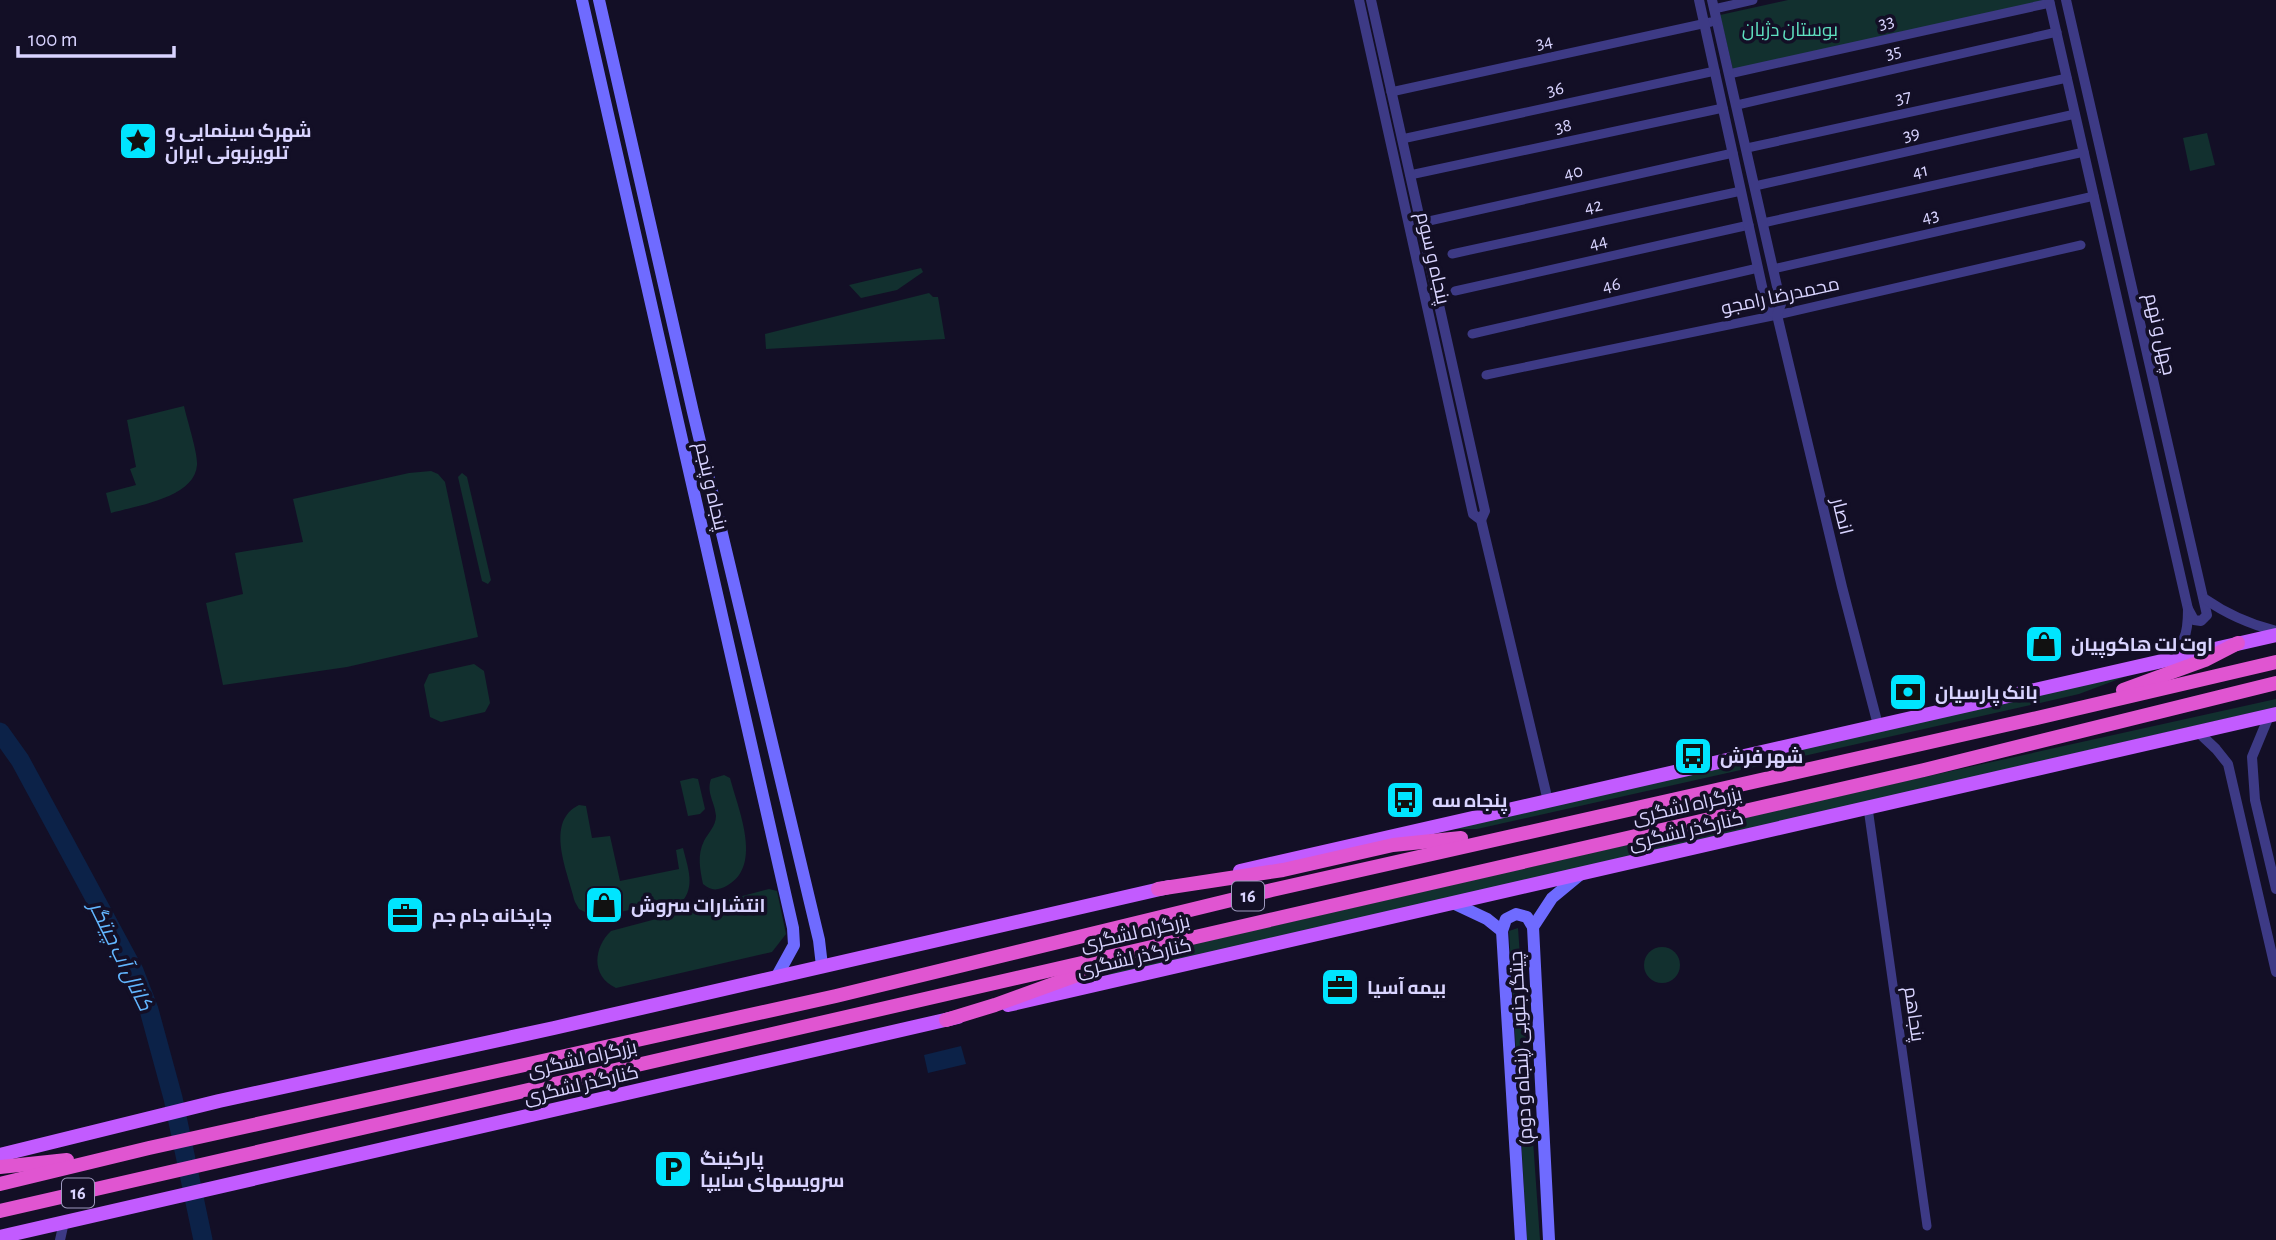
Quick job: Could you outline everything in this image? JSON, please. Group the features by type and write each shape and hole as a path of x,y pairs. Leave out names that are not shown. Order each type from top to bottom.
{"highway":[{"path":"2058,713 2205,660 2238,643"},
{"name":"بزرگراه لشگری","path":"0,1184 148,1148 836,996 1518,833 2276,662"},
{"name":"بزرگراه لشگری","path":"0,1211 1924,770 2276,683"},
{"path":"1158,890 1283,870 1393,845 1518,833"},
{"path":"946,1020 995,1005 1139,951"},
{"path":"0,1167 148,1148"}],"main road":[{"name":"پنجاه و پنجم","path":"582,0 794,937"},
{"name":"پنجاه و پنجم","path":"599,0 693,412 817,933 822,966"},
{"path":"676,416 693,412"},
{"path":"0,1155 214,1103 565,1026 2276,633"},
{"name":"کنارگذر لشگری","path":"0,1237 18,1237 64,1222 2272,715"},
{"name":"چیتگر جنوبی (پنجاه و دوم)","path":"1549,1240 1532,927 1552,898 1581,874"},
{"path":"1453,903 1487,919 1502,931 1506,919 1516,914 1527,917 1532,927"},
{"name":"چیتگر جنوبی (پنجاه و دوم)","path":"1502,931 1521,1240"},
{"path":"777,976 794,945 794,937 817,933"}],"street":[{"name":"پنجاه و سوم","path":"1359,0 1474,514 1481,520 1548,801"},
{"name":"پنجاه و سوم","path":"1371,0 1485,511 1481,520"},
{"name":"انصار","path":"1699,0 1711,22 1737,105 1781,304 1777,315 1878,725"},
{"path":"1713,4 1753,0"},
{"name":"چهل و نهم","path":"2066,0 2205,599"},
{"name":"چهل و نهم","path":"2050,2 2188,609 2185,640 2160,661"},
{"name":"33","path":"1729,74 2050,2"},
{"name":"انصار","path":"1713,4 1711,22 1715,71 1767,309 1777,315"},
{"name":"34","path":"1391,92 1711,22"},
{"name":"35","path":"1737,105 2057,32"},
{"name":"36","path":"1402,139 1715,71"},
{"name":"37","path":"1747,148 2067,78"},
{"name":"38","path":"1410,175 1723,108"},
{"name":"39","path":"1755,187 2076,114"},
{"name":"41","path":"1763,223 2084,152"},
{"name":"40","path":"1420,223 1733,153"},
{"name":"42","path":"1452,254 1741,191"},
{"name":"43","path":"1773,269 2094,196"},
{"name":"44","path":"1455,291 1749,225"},
{"name":"محمدرضا رامجو","path":"1486,375 1777,315 2081,245"},
{"name":"46","path":"1472,334 1758,268"},
{"path":"2188,609 2194,620 2201,621 2207,615 2205,599"},
{"path":"2205,599 2246,623 2276,633"},
{"path":"2272,715 2252,757 2255,800 2276,889"},
{"path":"2198,732 2228,764 2276,972"},
{"name":"پنجاهم","path":"1868,808 1927,1226"},
{"path":"60,1240 64,1222"}],"green space":[{"name":"بوستان دژبان","path":"1788,0 2043,2 1733,70 1720,15"},
{"path":"2207,133 2215,165 2190,171 2183,138"},
{"path":"921,268 923,272 897,290 861,298 849,285"},
{"path":"929,293 938,297 945,339 766,349 765,334"},
{"path":"184,406 197,460 194,476 175,493 162,499 111,513 106,493 136,485 130,469 136,467 127,420"},
{"path":"431,471 445,482 478,637 347,667 223,685 206,603 243,594 235,553 303,542 293,499 409,473"},
{"path":"462,473 467,477 491,580 488,584 482,581 458,477"},
{"path":"474,664 484,671 490,703 485,712 441,722 430,717 424,685 429,674"},
{"path":"2143,670 2079,694 2040,703 1477,829 1448,829"},
{"path":"2276,699 2276,707 1097,979 1173,949"},
{"path":"724,775 730,778 738,805 746,851 738,876 728,885 715,889 703,884 700,857 704,841 716,820 710,793 711,779"},
{"path":"698,779 705,809 700,814 688,816 680,781"},
{"path":"579,805 586,806 592,838 610,836 620,881 679,869 676,850 683,848 690,881 684,899 595,917 579,909 564,863 561,835 568,813"},
{"path":"769,889 777,891 786,934 772,952 616,988 602,977 597,962 598,954 611,931"},
{"path":"1518,928 1540,1240 1527,1240 1509,931"},
{"path":"1662,947 1675,952 1680,965 1675,978 1662,983 1649,978 1644,965 1649,952"}],"water":[{"path":"961,1046 966,1064 928,1073 924,1055"}],"waterway":[{"name":"کانال آب چیتگر","path":"0,732 20,760 134,971 149,1010 173,1098 203,1240"}],"place":[{"name":"شهرک سینمایی و تلویزیونی ایران","path":"138,141"},
{"name":"اوت لت هاکوپیان","path":"2044,644"},
{"name":"بانک پارسیان","path":"1908,692"},
{"name":"شهر فرش","path":"1693,756"},
{"name":"پنجاه سه","path":"1405,800"},
{"name":"انتشارات سروش","path":"604,905"},
{"name":"چاپخانه جام جم","path":"405,915"},
{"name":"بیمه آسیا","path":"1340,987"},
{"name":"پارکینگ سرویسهای سایپا","path":"673,1169"}]}
